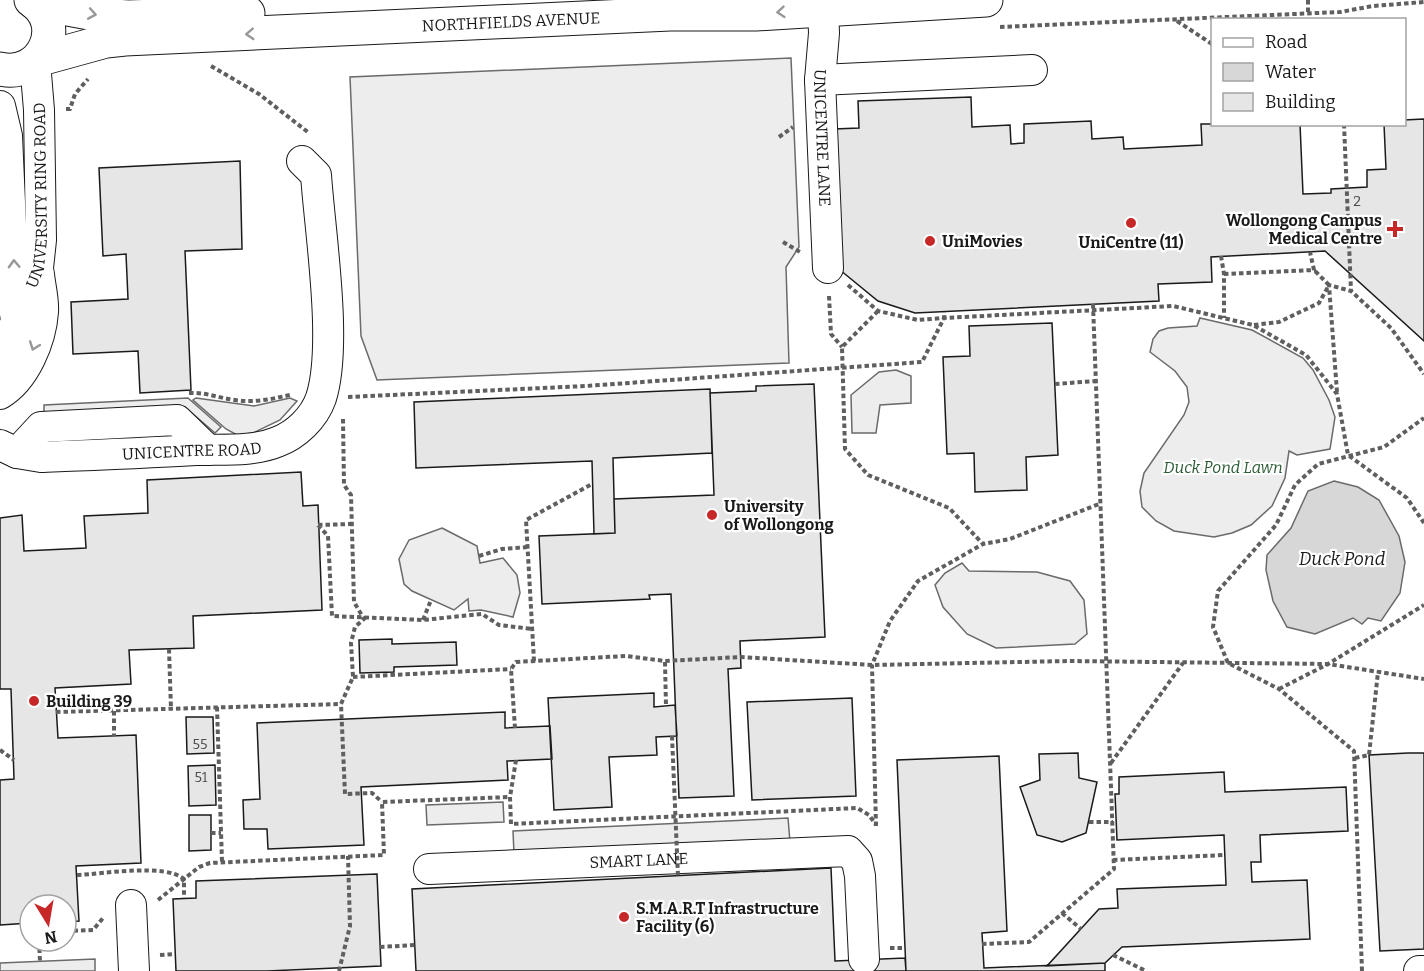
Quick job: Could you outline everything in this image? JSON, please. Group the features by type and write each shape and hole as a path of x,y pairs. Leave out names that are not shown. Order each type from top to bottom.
{"main road":[{"name":"NORTHFIELDS AVENUE","path":"33,1 100,15 128,17 348,11 584,0"},
{"name":"NORTHFIELDS AVENUE","path":"0,69 22,69 36,61 106,41 125,39 670,14 756,14 823,8 986,0"},
{"path":"33,1 44,14 49,35 46,49 36,61"}],"street":[{"name":"UNICENTRE LANE","path":"823,8 824,33 820,80 828,268"},
{"name":"UNIVERSITY RING ROAD","path":"0,360 38,268 41,240 36,61"},
{"path":"820,80 1032,70"},
{"name":"UNIVERSITY RING ROAD","path":"0,106 7,136 15,261 15,323"},
{"name":"UNICENTRE ROAD","path":"8,449 41,457 208,450 260,447 290,436 316,409 325,378 327,355 316,175 302,161"},
{"path":"0,394 20,377 39,331 43,309 38,268"},
{"name":"SMART LANE","path":"429,869 848,851 857,861 860,876 864,959"},
{"path":"130,908 134,971"},
{"path":"1419,971 1424,971"}],"path":[{"path":"1308,0 1308,13"},
{"path":"1340,12 1340,18"},
{"path":"1176,21 1211,43"},
{"path":"1344,126 1352,291"},
{"path":"1310,252 1314,270 1329,285 1352,291 1391,328 1424,374"},
{"path":"1221,256 1224,274 1224,318"},
{"path":"828,268 831,334 842,347 845,449 868,475 949,508 983,544"},
{"path":"1224,274 1314,270"},
{"path":"1253,325 1279,322 1319,303 1329,285"},
{"path":"1329,285 1337,394 1348,455 1407,498 1424,523"},
{"path":"982,944 1029,942 1114,869 1093,304"},
{"path":"842,347 878,311 918,320 1173,306 1253,325 1306,355 1337,394"},
{"path":"342,397 586,386 922,362 944,318 944,312"},
{"path":"1055,384 1096,381"},
{"path":"1362,971 1354,751 1279,689 1228,663 1213,627 1218,591 1276,525 1295,485 1317,464 1384,447 1424,418"},
{"path":"534,661 526,520 592,484"},
{"path":"516,760 510,797 511,824 856,808 869,815 876,826 872,665 890,621 918,580 983,544 1011,539 1099,504"},
{"path":"352,524 318,525 328,536 332,616 423,620 482,614 499,625 532,629"},
{"path":"479,556 502,549 528,547"},
{"path":"423,620 430,600"},
{"path":"1279,689 1328,664 1424,605"},
{"path":"169,649 171,709"},
{"path":"514,728 511,669 516,662 534,661 627,656 665,661 741,657 872,665 1107,662 1328,664 1424,679"},
{"path":"665,661 666,706"},
{"path":"1111,763 1184,662"},
{"path":"510,797 382,802 372,793 345,794 341,704 352,677 511,669"},
{"path":"1355,759 1369,755 1378,672"},
{"path":"56,712 341,704"},
{"path":"217,708 216,734 222,862"},
{"path":"114,711 114,736"},
{"path":"672,736 678,876"},
{"path":"0,750 14,760"},
{"path":"78,931 93,930 184,879 199,867 222,862 384,855 382,802"},
{"path":"834,809 835,815"},
{"path":"1089,822 1113,822"},
{"path":"211,833 221,832"},
{"path":"1113,860 1225,855"},
{"path":"339,971 350,926 348,856"},
{"path":"77,875 158,870 176,873 184,879"},
{"path":"184,879 184,898"},
{"path":"1062,913 1081,929"},
{"path":"380,947 415,945"},
{"path":"40,953 40,961"},
{"path":"1113,955 1146,971"}],"shaded area":[{"path":"791,58 799,247 786,267 789,363 377,380 361,336 350,77"},
{"name":"Duck Pond Lawn","path":"1200,318 1252,330 1303,358 1313,370 1335,417 1330,449 1297,455 1289,451 1285,478 1272,506 1251,525 1214,537 1174,531 1156,521 1142,507 1140,491 1144,473 1184,415 1189,402 1187,387 1175,371 1150,352 1153,339 1159,331 1168,328 1197,326"},
{"path":"896,370 911,376 911,403 880,405 876,433 852,433 851,395 879,372"},
{"path":"188,398 221,427 215,433 185,407 44,413 44,405"},
{"path":"196,398 254,406 290,398 297,401 280,420 253,433 237,435 226,429 193,400"},
{"path":"442,528 477,546 480,563 503,558 517,575 520,593 513,617 481,610 469,611 468,599 454,610 412,591 404,584 399,559 409,540"},
{"path":"962,563 969,571 1037,572 1070,581 1084,600 1087,634 1075,644 996,648 967,634 943,607 935,585 945,573"},
{"path":"503,802 504,822 427,825 426,805"},
{"path":"788,818 790,842 514,854 513,831"},
{"path":"95,959 95,971 0,971 0,963"}],"water":[{"name":"Duck Pond","path":"1334,481 1358,487 1379,500 1399,536 1405,562 1400,593 1381,621 1368,618 1362,624 1353,618 1315,634 1287,627 1273,601 1266,570 1267,555 1291,528 1308,491"}],"building":[{"name":"UniCentre (11)","path":"971,97 972,127 1010,125 1011,144 1024,143 1024,124 1091,121 1092,139 1123,137 1124,149 1202,145 1201,124 1300,126 1303,194 1331,193 1331,189 1367,187 1367,170 1386,169 1384,126 1406,126 1406,120 1424,119 1424,341 1325,251 1211,257 1212,282 1158,284 1159,301 915,313 878,301 840,270 834,129 859,128 858,101"},
{"path":"240,161 242,249 185,251 191,390 140,393 138,351 73,354 71,302 128,299 126,254 103,256 99,168"},
{"path":"1052,323 1058,455 1026,457 1027,490 975,492 974,453 947,454 943,357 970,356 969,326"},
{"path":"814,384 825,637 740,641 741,668 728,669 734,796 679,798 671,594 649,595 650,599 542,604 539,536 615,533 614,499 714,495 710,393 756,391 756,386"},
{"path":"710,389 712,453 613,458 615,533 594,534 592,461 416,468 414,402"},
{"name":"Building 39","path":"301,472 303,506 318,505 322,610 193,616 194,648 129,650 131,684 55,688 58,738 136,735 141,863 76,866 77,893 18,893 18,924 0,925 0,780 14,779 11,689 0,689 0,518 22,515 24,551 86,548 84,516 148,513 147,480"},
{"path":"392,639 392,644 456,642 457,665 394,667 394,672 360,673 359,640"},
{"path":"654,693 654,707 675,705 677,736 656,737 657,755 609,757 612,807 554,810 548,698"},
{"path":"852,698 856,796 752,800 747,702"},
{"path":"505,712 505,728 550,726 552,759 507,761 508,780 361,787 364,845 268,849 267,829 244,829 243,800 260,799 257,723"},
{"path":"186,717 213,717 214,753 187,754"},
{"path":"1078,753 1079,778 1097,782 1086,833 1062,842 1037,835 1020,787 1040,780 1039,754"},
{"path":"1424,753 1424,949 1380,951 1369,755"},
{"path":"999,756 1007,931 982,933 984,968 1105,963 1105,971 906,971 897,760"},
{"path":"215,765 216,805 189,806 188,766"},
{"path":"1224,772 1225,792 1346,787 1348,831 1260,835 1261,862 1251,862 1252,882 1307,880 1310,939 1122,947 1105,963 1047,966 1099,909 1118,908 1117,889 1226,885 1224,835 1117,840 1115,794 1119,794 1119,777"},
{"path":"189,815 211,815 211,850 189,851"},
{"name":"S.M.A.R.T Infrastructure Facility (6)","path":"831,868 835,961 905,958 906,971 416,971 412,889"},
{"path":"377,874 381,966 267,971 176,971 173,899 196,898 196,881"}],"place":[{"name":"UniCentre (11)","path":"1131,223"},
{"name":"Wollongong Campus Medical Centre","path":"1395,229"},
{"name":"UniMovies","path":"930,241"},
{"name":"University of Wollongong","path":"712,515"},
{"name":"Building 39","path":"34,701"},
{"name":"S.M.A.R.T Infrastructure Facility (6)","path":"624,917"}]}
